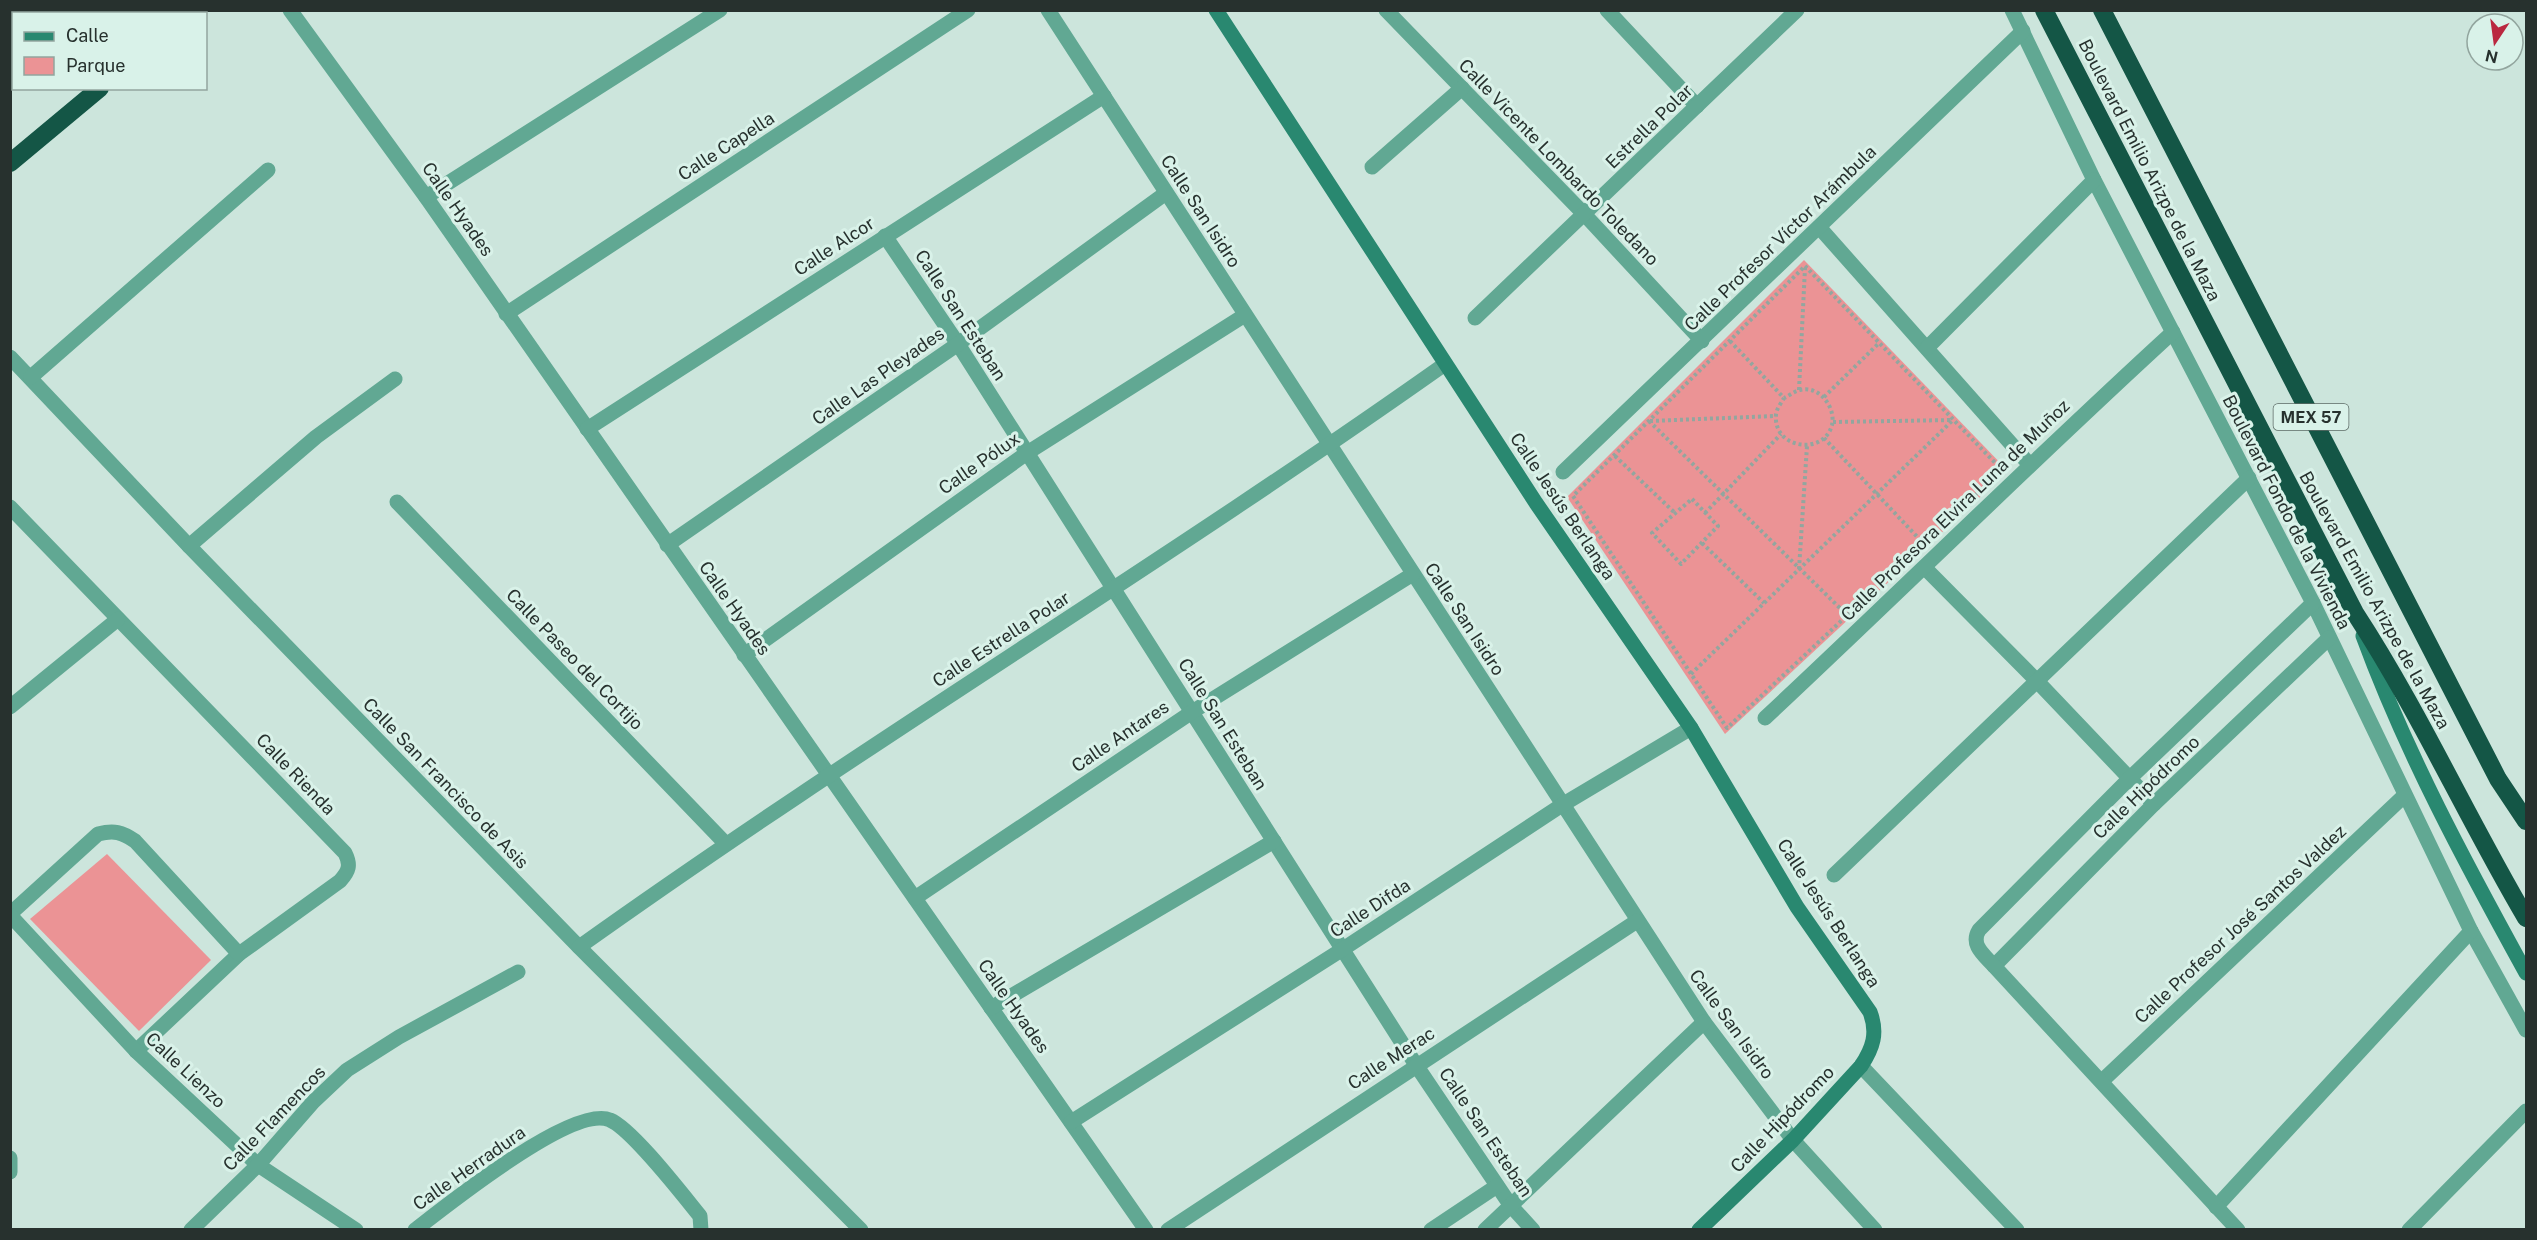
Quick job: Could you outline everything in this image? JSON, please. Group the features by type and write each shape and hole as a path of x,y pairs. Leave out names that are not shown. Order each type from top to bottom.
{"highway":[{"name":"Boulevard Emilio Arizpe de la Maza","path":"2044,10 2355,614 2388,664 2468,818 2526,918"},
{"name":"Boulevard Emilio Arizpe de la Maza","path":"2102,10 2498,779 2526,821"},
{"path":"10,163 98,90"}],"street":[{"name":"Calle Hyades","path":"290,10 426,197 1146,1230"},
{"path":"426,197 720,10"},
{"name":"Calle Capella","path":"506,314 968,10"},
{"name":"Calle San Isidro","path":"1048,10 1704,1022 1793,1140 1875,1230"},
{"name":"Calle Jesús Berlanga","path":"1216,10 1536,503 1690,728 1797,907 1870,1012 1875,1025"},
{"name":"Calle Vicente Lombardo Toledano","path":"1386,10 1585,215 1702,341"},
{"path":"1607,10 1697,105"},
{"name":"Estrella Polar","path":"1475,318 1797,10"},
{"name":"Boulevard Fondo de la Vivienda","path":"2012,10 2094,180 2313,603 2471,931 2526,1030"},
{"name":"Calle Profesor Víctor Arámbula","path":"1563,472 2023,31"},
{"path":"1372,167 1462,88"},
{"name":"Calle Alcor","path":"587,429 1104,96"},
{"path":"31,377 268,170"},
{"path":"1927,348 2094,180"},
{"name":"Calle Las Pleyades","path":"667,545 958,344 1166,193"},
{"path":"1819,227 2029,464"},
{"name":"Calle San Esteban","path":"885,236 958,344 1416,1065 1510,1206 1533,1230"},
{"name":"Calle Pólux","path":"744,655 1027,453 1245,315"},
{"name":"Calle Profesora Elvira Luna de Muñoz","path":"1765,718 1925,568 2029,464 2173,332"},
{"name":"Calle San Francisco de Asis","path":"10,357 189,546 579,947 861,1230"},
{"name":"Calle Estrella Polar","path":"579,947 725,843 1329,446 1445,363"},
{"path":"189,546 316,437 395,378"},
{"path":"1834,875 2249,478"},
{"name":"Calle Paseo del Cortijo","path":"397,502 725,843"},
{"name":"Calle Rienda","path":"11,508 345,853 350,862 348,872 340,881 239,954 136,1051"},
{"path":"1925,568 2154,804"},
{"name":"Calle Antares","path":"915,898 1192,712 1413,574"},
{"name":"Calle Hipódromo","path":"2313,603 2129,779 1979,930 1976,940 1977,947 1994,966 2154,804 2329,638"},
{"path":"2355,614 2376,672 2409,747 2472,873 2526,973"},
{"path":"10,707 118,619"},
{"name":"Calle Difda","path":"1071,1122 1343,949 1562,805 1690,728"},
{"name":"Calle Profesor José Santos Valdez","path":"2102,1081 2404,795"},
{"path":"10,914 98,834 111,831 123,832 135,841 239,954"},
{"path":"991,1008 1274,841"},
{"name":"Calle Lienzo","path":"10,914 136,1051 258,1165 356,1230"},
{"name":"Calle Merac","path":"1168,1230 1637,921"},
{"path":"2216,1207 2471,931"},
{"path":"1994,966 2238,1230"},
{"name":"Calle Flamencos","path":"191,1230 258,1165 313,1102 347,1070 399,1037 518,972"},
{"path":"1485,1230 1704,1022"},
{"name":"Calle Hipódromo","path":"1699,1230 1793,1140 1861,1066 1870,1053 1875,1025"},
{"path":"1861,1066 2017,1230"},
{"path":"2409,1230 2526,1111"},
{"name":"Calle Herradura","path":"415,1230 507,1162 539,1142 589,1118 602,1117 623,1127 669,1180 700,1216 700,1230"},
{"path":"10,1158 10,1172"},
{"path":"1431,1230 1497,1186"}],"path":[{"path":"1805,266 2002,470 1727,728 1573,496 1805,266"},
{"path":"1799,390 1805,266"},
{"path":"1730,341 1784,398"},
{"path":"1824,398 1879,343"},
{"path":"1809,389 1824,398 1831,406 1833,422 1824,438 1807,446 1793,444 1781,434 1776,416 1784,398 1799,390 1809,389"},
{"path":"1649,421 1776,416"},
{"path":"1833,422 1953,420"},
{"path":"1691,674 1953,420"},
{"path":"1649,421 1847,615"},
{"path":"1705,513 1781,434"},
{"path":"1824,438 1924,543"},
{"path":"1799,569 1807,446"},
{"path":"1615,456 1675,513"},
{"path":"1692,499 1718,526 1681,564 1652,533 1675,513 1692,499"},
{"path":"1702,543 1764,603"}],"green space":[{"path":"1804,260 2008,471 1725,734 1567,497"},
{"path":"107,854 211,960 139,1031 30,919"}]}
